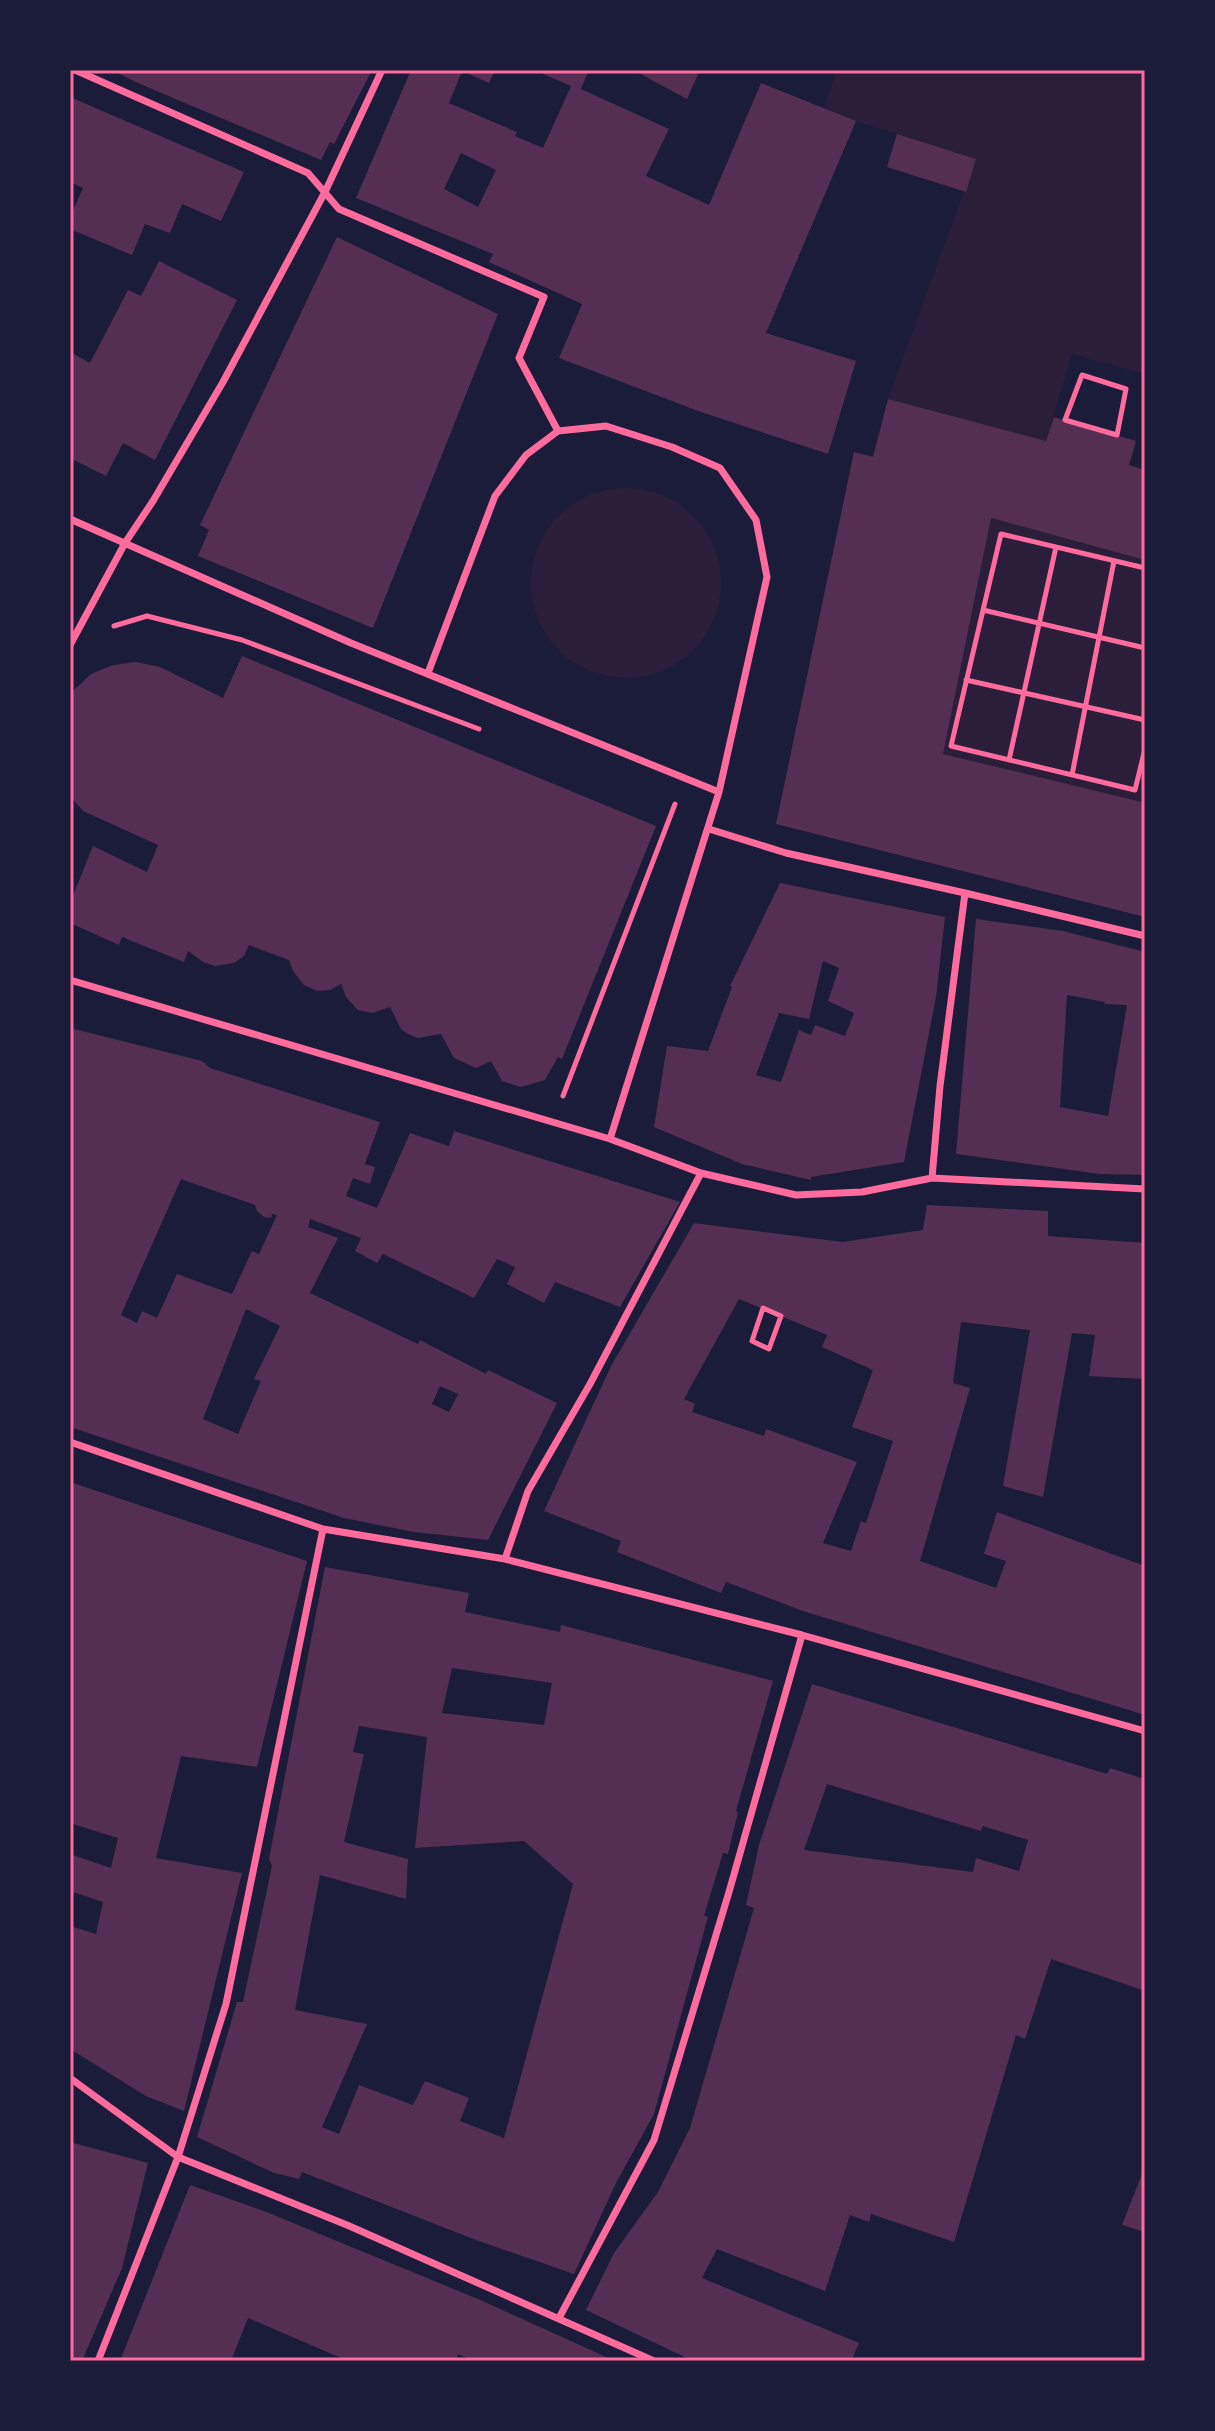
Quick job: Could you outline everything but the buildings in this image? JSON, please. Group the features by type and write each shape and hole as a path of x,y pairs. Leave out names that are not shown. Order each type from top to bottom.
{"street":[{"path":"75,70 308,173 339,209 544,297 519,358 558,431"},
{"path":"70,645 125,543 223,382 325,192 382,70"},
{"path":"428,673 495,496 526,455 558,431 606,426 672,447 720,468 756,520 767,577 719,792 610,1139"},
{"path":"70,519 351,643 719,792"},
{"path":"709,829 786,853 1145,936"},
{"path":"932,1178 940,1086 965,893"},
{"path":"70,980 610,1139 701,1173 796,1195 862,1192 932,1178 1145,1189"},
{"path":"505,1559 528,1491 590,1384 701,1173"},
{"path":"70,1442 323,1529 505,1559 802,1635 1145,1731"},
{"path":"98,2361 178,2157 226,2004 323,1529"},
{"path":"559,2318 654,2140 802,1635"},
{"path":"70,2078 178,2157 347,2225 654,2361"}],"path":[{"path":"1082,375 1126,389 1117,435 1065,420 1082,375"},
{"path":"1145,568 1001,534 951,746 1135,790 1145,749"},
{"path":"1009,760 1056,547"},
{"path":"1072,775 1114,561"},
{"path":"983,610 1145,648"},
{"path":"103,629 147,616 242,640 488,733"},
{"path":"966,680 1145,720"},
{"path":"560,1105 676,804 662,799"},
{"path":"763,1308 781,1316 769,1349 752,1341 763,1308"}],"shaded area":[{"path":"837,70 1145,70 1145,374 1072,354 1046,441 888,399 976,159 824,109"},
{"path":"626,488 662,496 679,504 693,516 705,530 713,547 721,583 713,619 705,636 693,650 679,662 662,670 626,678 590,670 573,662 559,650 547,636 539,619 531,583 539,547 547,530 559,516 573,504 590,496"},
{"path":"991,518 1145,560 1145,790 1142,802 943,754"}]}
